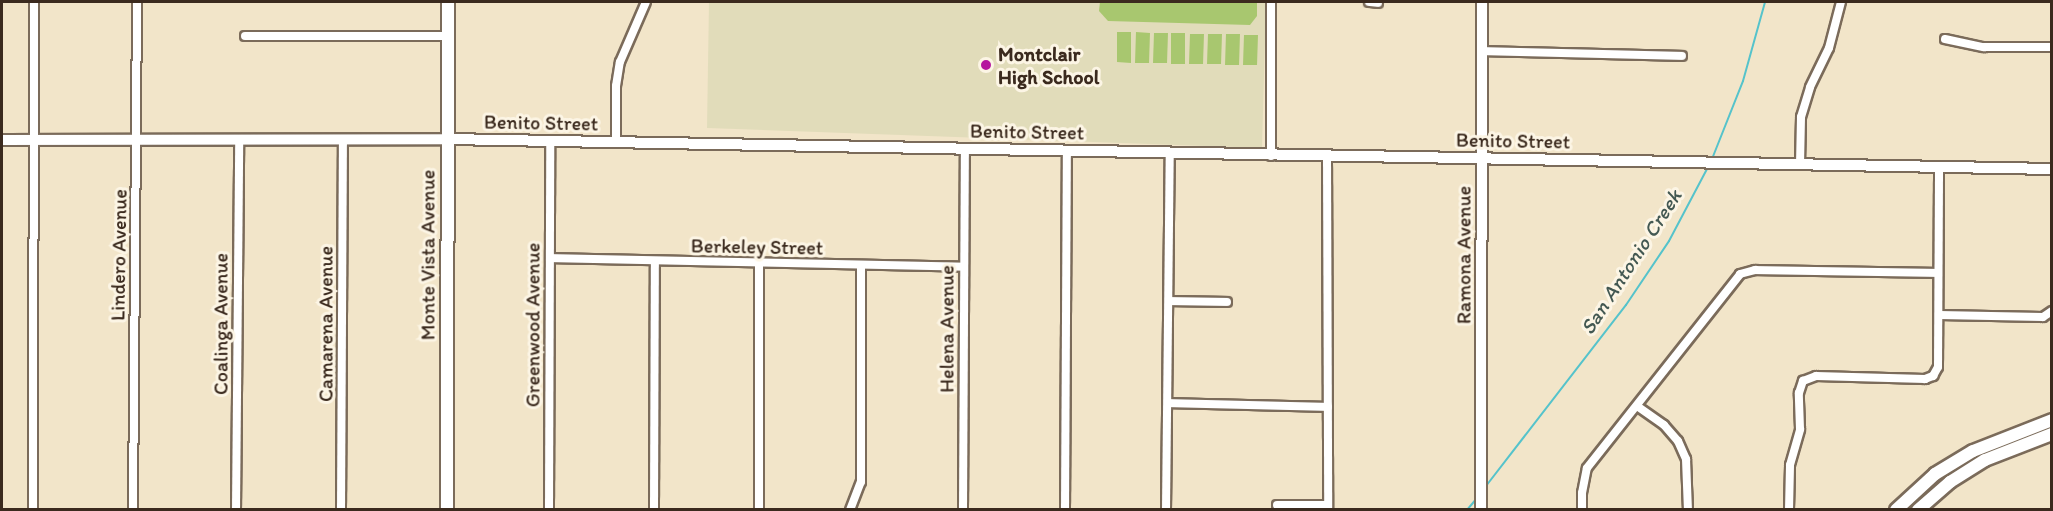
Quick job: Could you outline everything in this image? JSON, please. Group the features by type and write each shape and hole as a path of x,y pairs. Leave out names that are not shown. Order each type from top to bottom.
{"main road":[{"name":"Monte Vista Avenue","path":"447,510 448,2"},
{"path":"1896,510 1935,474 1972,451 2052,420"},
{"path":"1918,510 1950,482 1985,460 2052,434"}],"street":[{"path":"33,510 34,2"},
{"name":"Lindero Avenue","path":"133,510 137,2"},
{"path":"615,142 616,86 620,62 646,2"},
{"path":"1271,2 1271,156"},
{"name":"Ramona Avenue","path":"1481,507 1482,2"},
{"path":"1800,165 1802,117 1810,87 1829,48 1841,2"},
{"path":"245,36 447,36"},
{"path":"1945,39 1984,47 2052,47"},
{"path":"1482,51 1682,56"},
{"name":"Coalinga Avenue","path":"236,510 239,139"},
{"name":"Camarena Avenue","path":"342,510 343,139"},
{"name":"Benito Street","path":"2,140 447,139 2052,170"},
{"name":"Greenwood Avenue","path":"549,510 550,141"},
{"name":"Helena Avenue","path":"963,510 965,149"},
{"path":"1065,510 1067,151"},
{"path":"1166,510 1170,153"},
{"path":"1277,505 1328,507 1327,157"},
{"path":"1789,510 1790,465 1800,429 1799,393 1803,381 1816,376 1925,379 1933,376 1938,367 1939,167"},
{"name":"Berkeley Street","path":"550,258 963,267"},
{"path":"654,510 655,262"},
{"path":"759,263 759,510"},
{"path":"850,510 861,482 861,265"},
{"path":"1582,510 1581,493 1587,468 1740,274 1755,270 1938,273"},
{"path":"1169,302 1227,302"},
{"path":"1939,315 2043,317 2051,313"},
{"path":"1168,403 1328,407"},
{"path":"1637,405 1664,425 1678,441 1686,459 1688,510"}],"shaded area":[{"name":"Montclair High School","path":"709,2 1266,2 1262,148 707,128"}],"green space":[{"path":"1100,2 1257,2 1257,16 1250,25 1108,21 1099,11"},
{"path":"1117,32 1131,32 1131,63 1117,62"},
{"path":"1136,32 1150,33 1149,63 1135,63"},
{"path":"1154,33 1168,33 1167,63 1153,63"},
{"path":"1171,33 1185,33 1185,64 1171,64"},
{"path":"1190,34 1204,34 1203,64 1189,64"},
{"path":"1208,34 1222,34 1221,64 1207,64"},
{"path":"1226,34 1240,34 1239,65 1225,65"},
{"path":"1244,35 1258,35 1257,65 1243,65"}],"waterway":[{"name":"San Antonio Creek","path":"1712,159 1743,81 1765,2"},
{"name":"San Antonio Creek","path":"1486,486 1626,305 1669,241 1708,167"},
{"name":"San Antonio Creek","path":"1467,510 1477,498"}],"place":[{"name":"Montclair High School","path":"986,65"}]}
